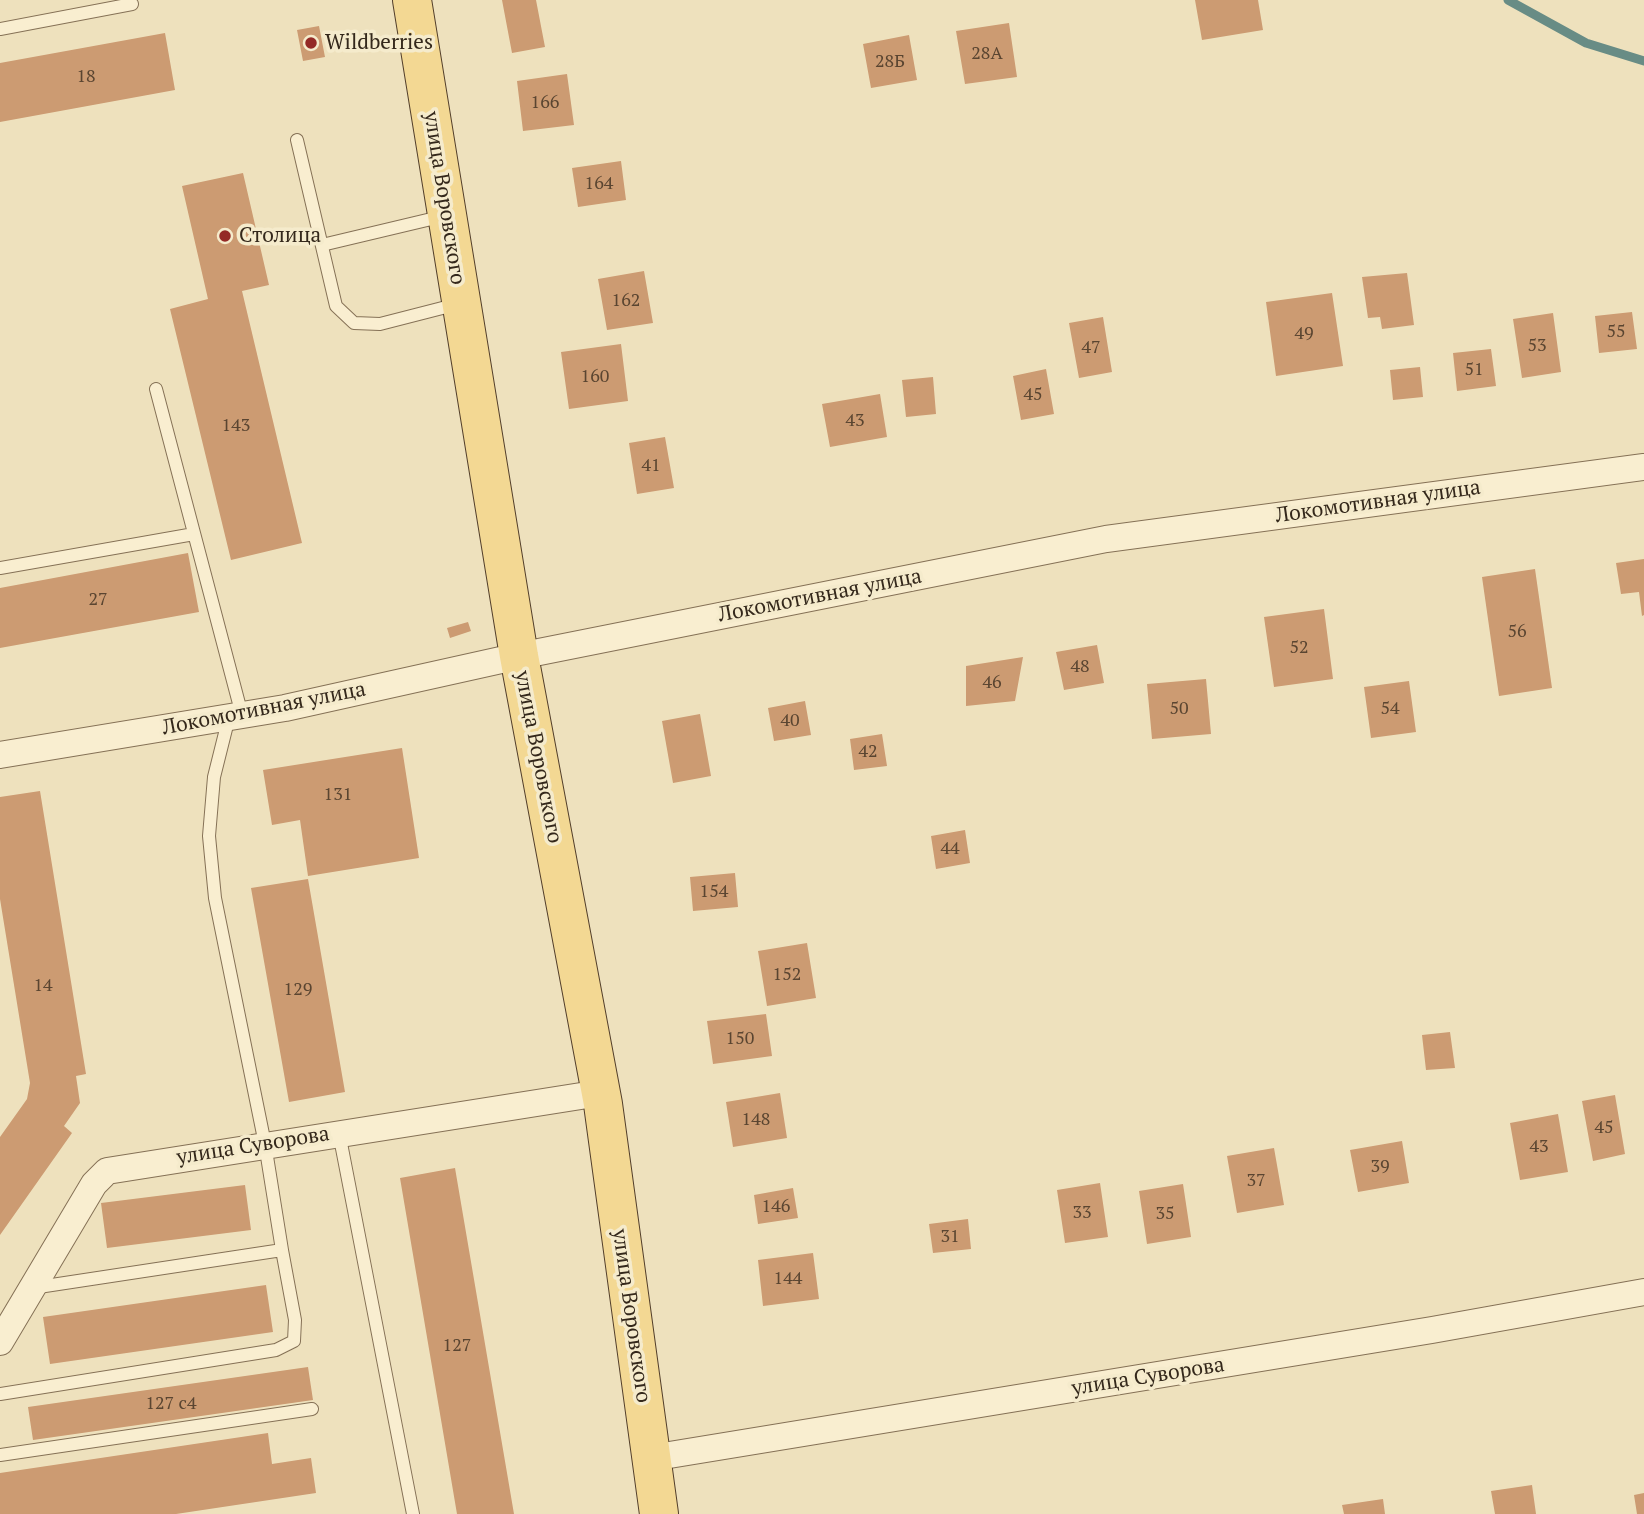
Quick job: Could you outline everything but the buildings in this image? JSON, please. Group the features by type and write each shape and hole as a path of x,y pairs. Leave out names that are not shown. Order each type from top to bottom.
{"main road":[{"name":"улица Воровского","path":"412,0 519,656 600,1093 659,1514"}],"street":[{"name":"Локомотивная улица","path":"0,755 235,716 519,656 1106,539 1644,467"},
{"name":"улица Суворова","path":"0,1342 94,1184 107,1171 600,1093"},
{"name":"улица Суворова","path":"651,1458 1432,1330 1644,1292"}],"lane":[{"path":"0,29 132,4"},
{"path":"297,140 336,306 354,323 380,324 461,303"},
{"path":"322,245 447,215"},
{"path":"0,1394 276,1350 294,1341 295,1320 265,1144 215,898 209,836 214,777 235,716 194,534 156,389"},
{"path":"0,568 194,534"},
{"path":"338,1133 413,1514"},
{"path":"32,1288 282,1250"},
{"path":"0,1455 312,1409"}],"waterway":[{"path":"1508,0 1586,43 1644,61"}],"place":[{"name":"Wildberries","path":"311,43"},
{"name":"Столица","path":"225,236"}]}
